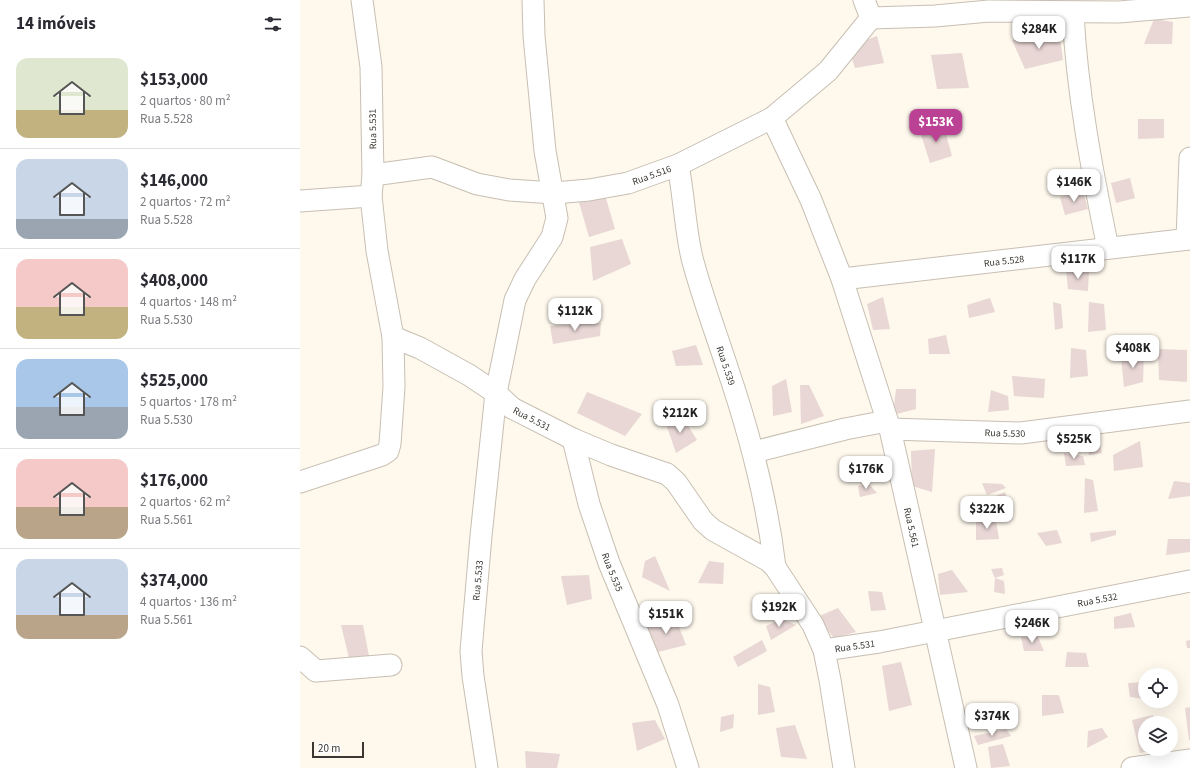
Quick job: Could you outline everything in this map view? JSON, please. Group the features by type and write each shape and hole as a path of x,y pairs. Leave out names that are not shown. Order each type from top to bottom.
{"street":[{"name":"Rua 5.531","path":"362,0 371,67 373,175 371,196 378,251 393,337 427,352 468,374 496,393 512,408 573,439 611,455 667,474 676,482 703,522 712,530 769,561 776,567 813,625 824,650 879,642 935,630"},
{"path":"533,0 534,36 545,151 554,193"},
{"path":"867,9 935,16 989,11 1073,13 1119,12 1190,6"},
{"name":"Rua 5.516","path":"373,175 432,167 477,184 509,190 554,193 589,190 628,184 678,165 772,118 828,71 867,9"},
{"path":"1073,13 1075,54 1089,151 1108,248"},
{"name":"Rua 5.561","path":"772,118 811,200 842,279 889,425 966,768"},
{"path":"1188,239 1190,158"},
{"name":"Rua 5.539","path":"678,165 692,256 711,324 728,369 754,452 771,532 776,567"},
{"name":"Rua 5.533","path":"487,768 473,676 471,651 496,393 515,300 525,280 552,238 556,229 557,218 554,193"},
{"path":"300,201 371,196"},
{"name":"Rua 5.528","path":"842,279 1188,239"},
{"path":"300,482 382,455 388,451 390,444 394,387 393,337"},
{"name":"Rua 5.530","path":"754,452 845,429 889,425 1022,433 1190,411"},
{"name":"Rua 5.535","path":"573,439 589,504 607,556 668,705 688,768"},
{"name":"Rua 5.532","path":"935,630 1190,581"},
{"path":"824,650 844,768"},
{"path":"300,657 316,671 391,665"},
{"path":"1132,768 1190,760"}],"building":[{"path":"1154,19 1173,22 1172,44 1144,44"},
{"path":"1059,32 1063,60 1025,69 1012,40"},
{"path":"877,36 884,63 855,68 848,47"},
{"path":"962,53 969,88 937,89 931,55"},
{"path":"1138,119 1164,119 1164,138 1138,139"},
{"path":"943,124 952,156 930,163 919,128"},
{"path":"1130,178 1135,198 1116,203 1111,183"},
{"path":"1083,191 1088,209 1065,215 1060,197"},
{"path":"605,195 615,229 589,237 578,199"},
{"path":"622,239 631,264 593,281 590,247"},
{"path":"1066,269 1089,270 1088,291 1068,289"},
{"path":"883,297 890,329 873,330 867,304"},
{"path":"990,298 995,312 969,318 967,305"},
{"path":"1053,302 1061,304 1063,328 1055,330"},
{"path":"1089,302 1104,304 1106,330 1088,332"},
{"path":"601,323 600,336 553,344 550,326"},
{"path":"946,335 950,354 929,354 928,339"},
{"path":"696,345 703,365 676,366 672,351"},
{"path":"1071,348 1086,350 1088,376 1070,378"},
{"path":"1158,349 1187,350 1187,382 1159,380"},
{"path":"1144,351 1143,382 1124,387 1121,357"},
{"path":"1012,376 1045,379 1044,398 1014,396"},
{"path":"786,379 792,412 773,416 772,386"},
{"path":"800,385 809,385 824,416 801,424"},
{"path":"896,389 916,389 916,409 893,415"},
{"path":"991,390 1008,396 1009,410 988,412"},
{"path":"587,392 642,414 625,436 577,413"},
{"path":"682,416 697,440 676,453 666,424"},
{"path":"1086,434 1098,436 1102,453 1089,455"},
{"path":"1140,441 1143,467 1114,471 1113,455"},
{"path":"935,449 932,492 912,486 911,451"},
{"path":"1064,453 1083,456 1085,465 1066,466"},
{"path":"1085,478 1093,480 1098,511 1084,513"},
{"path":"1174,481 1190,483 1190,496 1168,499"},
{"path":"868,483 877,493 860,497 858,486"},
{"path":"982,483 1002,484 1006,488 987,495"},
{"path":"1005,492 1008,503 991,506 989,499"},
{"path":"976,521 996,521 999,539 976,540"},
{"path":"1057,530 1062,543 1046,546 1037,533"},
{"path":"1116,530 1116,535 1091,542 1090,533"},
{"path":"1168,539 1190,539 1190,552 1166,555"},
{"path":"655,556 670,591 642,577 645,561"},
{"path":"709,561 724,563 723,584 698,583"},
{"path":"1002,568 1004,575 995,578 991,569"},
{"path":"952,570 968,592 940,595 938,574"},
{"path":"589,575 592,599 567,605 561,576"},
{"path":"995,578 1004,581 1005,594 994,592"},
{"path":"868,591 882,592 886,610 871,611"},
{"path":"838,608 856,632 834,638 817,617"},
{"path":"1131,613 1135,627 1114,629 1114,617"},
{"path":"676,619 686,645 658,652 645,625"},
{"path":"782,619 796,625 771,640 766,626"},
{"path":"341,625 363,625 369,656 349,658"},
{"path":"1021,637 1038,637 1044,651 1024,651"},
{"path":"762,640 767,651 738,667 733,657"},
{"path":"1190,640 1190,648 1187,648 1186,641"},
{"path":"1067,652 1086,653 1089,667 1065,667"},
{"path":"901,662 912,705 889,711 882,666"},
{"path":"1138,682 1138,698 1130,697 1128,683"},
{"path":"758,684 770,687 775,712 758,715"},
{"path":"1042,695 1059,695 1064,713 1042,716"},
{"path":"1190,707 1190,740 1189,740 1185,708"},
{"path":"734,714 733,728 720,732 721,717"},
{"path":"1138,719 1138,745 1132,720"},
{"path":"655,720 665,739 637,751 632,723"},
{"path":"795,725 807,759 781,757 776,728"},
{"path":"1102,728 1108,737 1087,748 1088,731"},
{"path":"1006,729 1011,736 978,745 974,736"},
{"path":"1003,744 1010,766 991,768 988,747"},
{"path":"525,751 560,754 557,768 526,768"}]}
